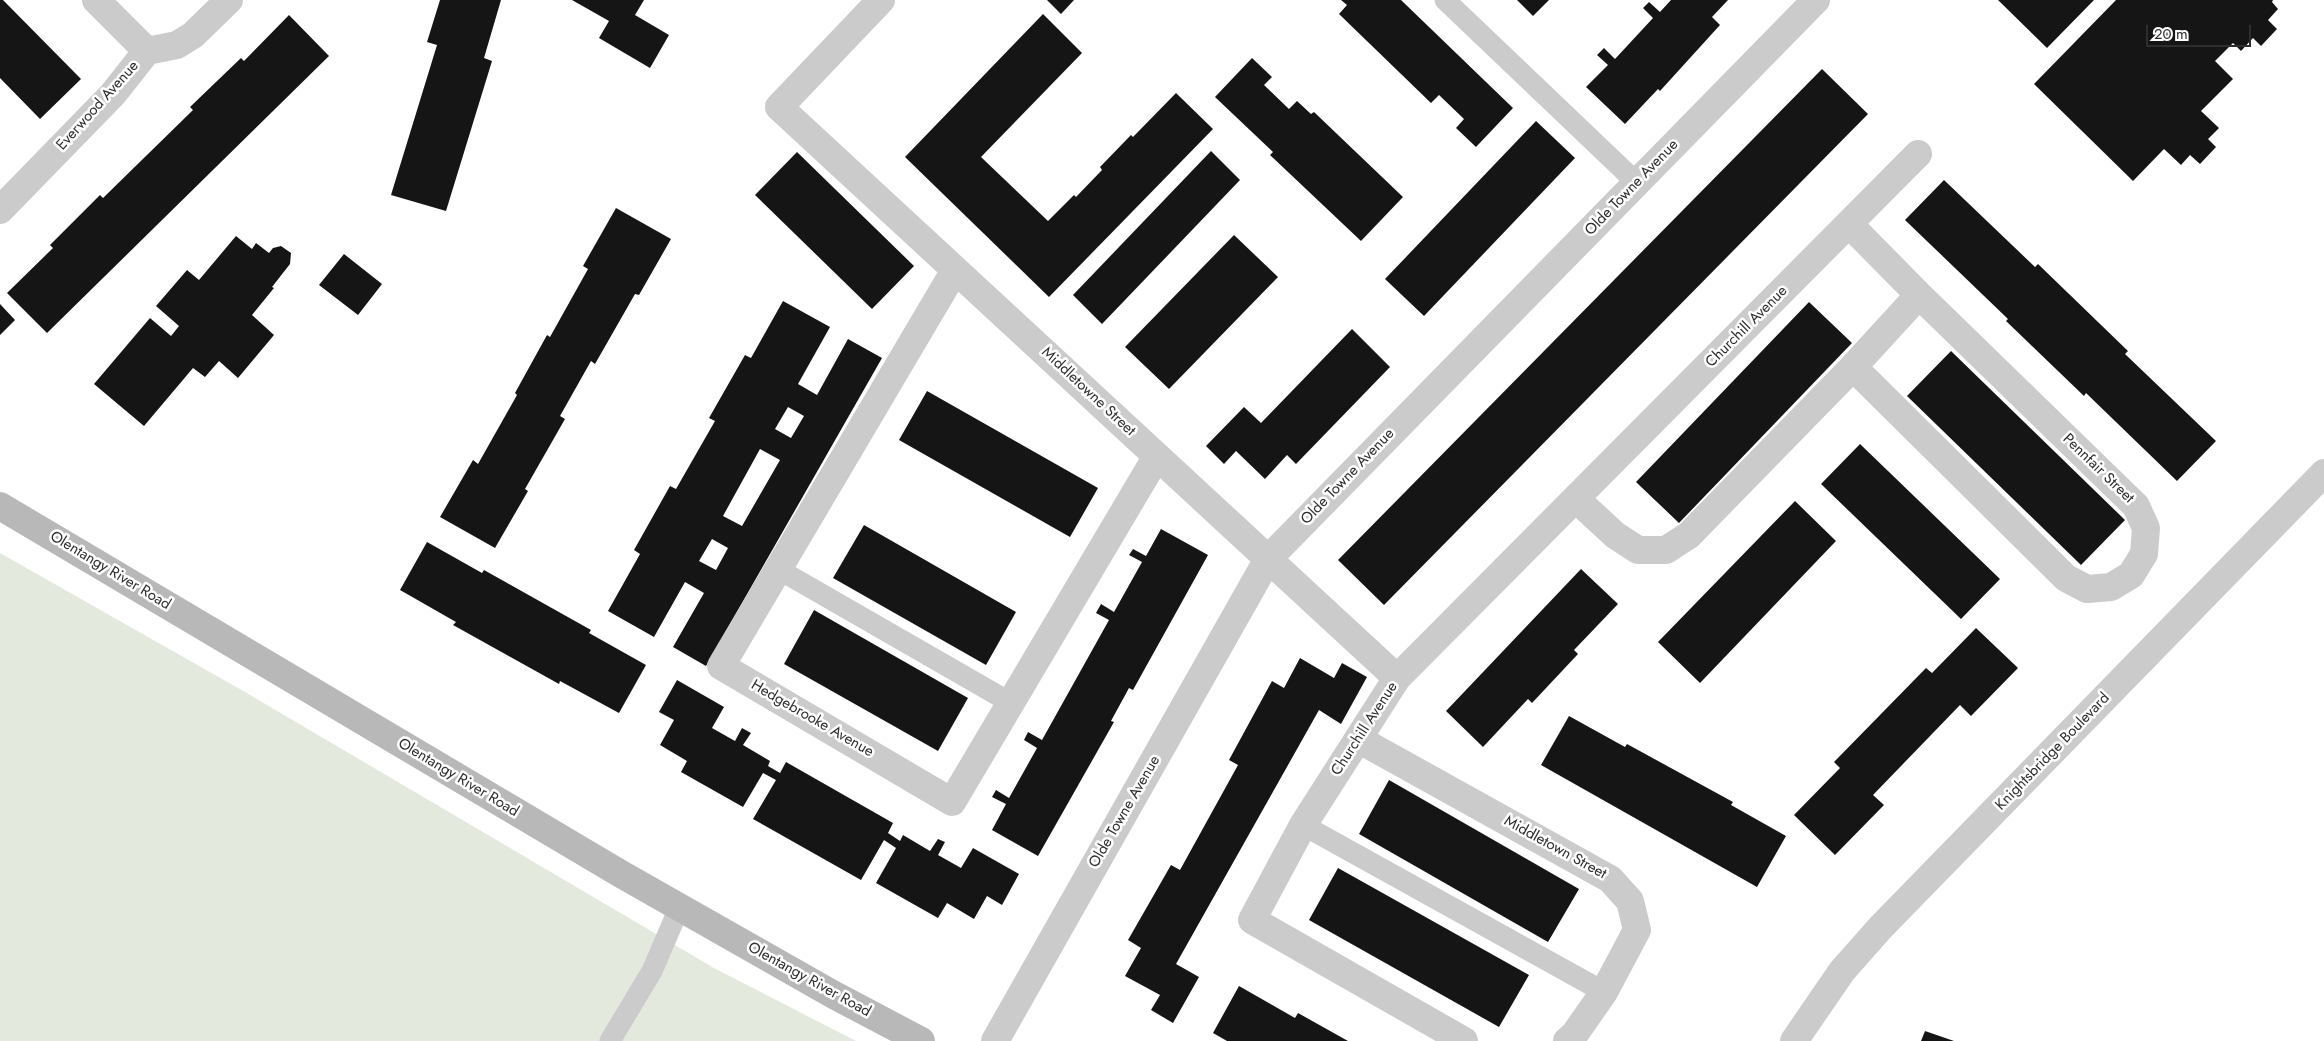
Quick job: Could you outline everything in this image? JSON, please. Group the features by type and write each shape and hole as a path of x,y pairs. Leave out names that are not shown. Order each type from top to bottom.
{"main road":[{"name":"Olentangy River Road","path":"0,506 621,874 834,995 921,1041"}],"street":[{"path":"96,0 147,51"},
{"name":"Everwood Avenue","path":"0,210 113,94 147,51 177,45 193,35 229,0"},
{"name":"Middletowne Street","path":"881,0 779,107 1397,678"},
{"name":"Olde Towne Avenue","path":"995,1041 1268,559 1816,0"},
{"name":"Churchill Avenue","path":"1464,1041 1252,920 1303,825 1397,678 1918,154"},
{"name":"Pennfair Street","path":"1849,224 1919,295 2136,506 2146,528 2144,554 2131,575 2111,587 2087,589 2066,578 1853,367"},
{"name":"Hedgebrooke Avenue","path":"955,270 722,666 952,802 1157,456"},
{"path":"1576,499 1615,535 1638,550 1666,550 1689,535 1853,367 1919,295"},
{"name":"Knightsbridge Boulevard","path":"1794,1041 1842,971 1881,927 2324,473"},
{"name":"Middletown Street","path":"1358,739 1610,879 1630,901 1637,930 1604,992 1574,1035 1567,1041"}],"lane":[{"path":"1446,0 1637,183"},
{"path":"778,569 1011,703"},
{"path":"1303,825 1604,992"},
{"path":"610,1041 652,970 680,906"}],"shaded area":[{"path":"0,553 245,692 714,968 856,1041 0,1041"}],"building":[{"path":"0,0 3,0 81,79 40,119 0,78"},
{"path":"440,0 501,0 484,58 492,61 446,211 391,195 437,45 427,42"},
{"path":"572,0 644,0 635,15 669,35 650,68 599,38 609,21"},
{"path":"1047,0 1074,0 1061,14"},
{"path":"1341,0 1401,0 1513,108 1476,147 1456,128 1464,119 1439,95 1431,103 1339,14 1347,5"},
{"path":"1517,0 1549,0 1533,16"},
{"path":"1671,0 1728,0 1712,17 1720,25 1660,91 1658,89 1625,124 1586,87 1608,65 1597,55 1604,48 1615,59 1653,18 1643,8 1649,2 1660,12"},
{"path":"1998,0 2094,0 2047,48"},
{"path":"2116,0 2273,0 2272,2 2278,9 2268,20 2277,29 2261,46 2253,38 2241,51 2233,43 2215,61 2233,79 2201,111 2219,128 2208,139 2216,147 2200,164 2190,155 2181,165 2164,149 2133,181 2034,84"},
{"path":"1043,14 1082,53 981,157 1048,221 1074,195 1076,197 1102,170 1100,167 1131,135 1133,137 1176,93 1213,129 1049,297 905,157"},
{"path":"289,15 329,56 47,333 7,293 53,248 50,245 100,195 103,198 193,110 190,107 241,58 244,61"},
{"path":"1252,58 1272,77 1264,85 1289,109 1297,101 1311,114 1314,112 1403,197 1361,241 1270,155 1273,152 1215,97"},
{"path":"1822,69 1868,114 1384,605 1338,560"},
{"path":"1536,121 1575,158 1424,316 1385,279"},
{"path":"1211,151 1240,180 1102,324 1073,295"},
{"path":"797,152 914,266 872,309 755,195"},
{"path":"1944,180 2035,267 2038,264 2128,351 2125,354 2216,441 2177,481 2086,393 2084,396 2006,321 2008,319 1905,220"},
{"path":"616,208 671,239 639,295 635,294 595,364 591,361 560,416 565,419 525,489 528,491 495,548 440,517 473,460 478,464 517,395 515,393 547,335 550,337 588,269 583,266"},
{"path":"1234,235 1278,277 1169,389 1125,347"},
{"path":"236,236 252,249 256,243 269,253 273,248 281,246 291,253 290,264 272,287 274,288 252,315 274,335 238,378 219,361 205,377 193,368 144,426 94,384 150,318 171,336 179,326 156,306 187,270 199,280"},
{"path":"344,254 382,284 358,315 319,285"},
{"path":"783,301 830,327 798,384 817,395 848,339 882,358 706,666 673,647 704,593 685,582 654,637 608,611 640,554 634,550 670,486 676,489 715,421 709,418 745,355 751,358","holes":["788,407 804,416 791,438 775,429","760,449 780,460 742,526 723,516","712,539 728,548 716,570 699,561"]},
{"path":"1809,302 1852,343 1679,523 1636,482"},
{"path":"0,304 15,320 0,335"},
{"path":"1352,329 1390,367 1296,464 1287,455 1265,479 1236,451 1224,464 1206,446 1244,407 1261,423"},
{"path":"1951,351 2125,520 2081,565 1907,396"},
{"path":"927,391 1098,488 1070,537 899,440"},
{"path":"1860,444 2000,579 1961,619 1821,484"},
{"path":"1795,501 1836,541 1700,683 1658,642"},
{"path":"864,525 1016,612 986,665 833,578"},
{"path":"1161,529 1208,555 1133,690 1129,688 1111,721 1114,722 1038,856 992,830 1006,804 992,797 996,790 1009,798 1037,748 1024,740 1028,732 1042,740 1109,620 1096,613 1101,604 1114,612 1142,562 1129,555 1133,549 1146,556"},
{"path":"427,542 482,573 484,570 591,630 589,633 646,665 619,713 560,681 559,684 453,625 456,622 400,590"},
{"path":"1581,569 1618,604 1574,650 1578,654 1532,703 1528,699 1483,747 1446,711"},
{"path":"814,610 968,698 938,751 784,664"},
{"path":"1976,628 2018,668 1971,716 1960,705 1873,795 1884,805 1835,855 1794,815 1840,768 1834,762 1926,668 1932,673"},
{"path":"1300,658 1334,678 1342,663 1367,677 1341,724 1319,710 1176,964 1199,977 1173,1023 1151,1010 1160,995 1125,976 1141,948 1128,940 1171,865 1180,870 1238,765 1229,760 1272,681 1284,688"},
{"path":"677,680 724,707 712,728 735,741 742,728 751,733 743,745 770,761 768,766 780,773 786,762 893,823 888,833 900,841 903,835 930,851 938,839 945,842 938,855 961,868 973,848 1019,874 1002,905 987,896 974,919 947,903 938,918 876,883 896,848 884,840 861,880 753,819 776,780 763,773 743,807 681,772 687,761 660,745 674,720 659,712"},
{"path":"1569,716 1625,747 1627,744 1733,802 1731,805 1786,836 1757,887 1541,765"},
{"path":"1389,780 1579,889 1548,942 1359,834"},
{"path":"1338,868 1529,975 1499,1027 1309,920"},
{"path":"1239,986 1295,1018 1298,1013 1348,1041 1227,1041 1213,1033"},
{"path":"1925,1031 1954,1041 1921,1041"}]}
